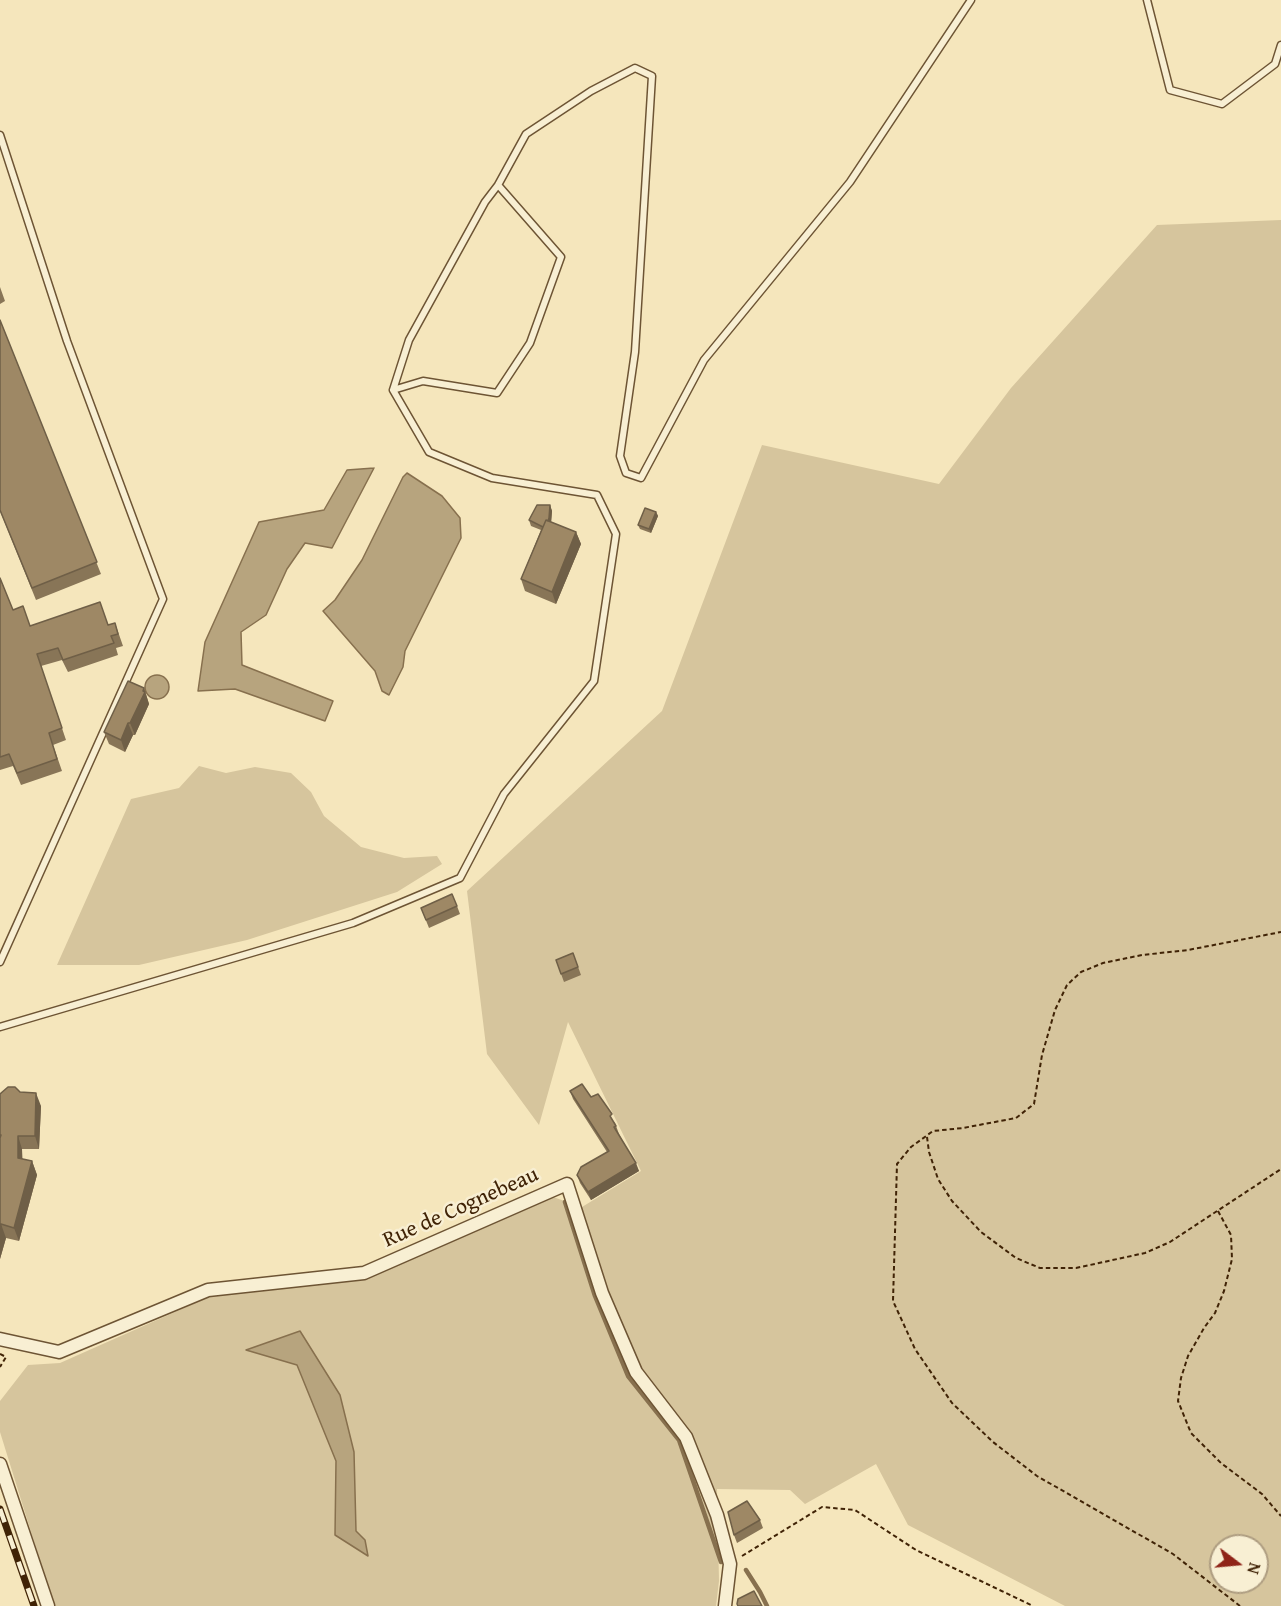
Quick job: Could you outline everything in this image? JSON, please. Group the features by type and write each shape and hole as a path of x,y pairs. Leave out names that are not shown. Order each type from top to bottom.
{"street":[{"name":"Rue de Cognebeau","path":"0,1340 59,1352 208,1290 364,1273 567,1184 602,1293 636,1372 686,1437 717,1515 730,1564 725,1606"},
{"path":"0,1464 48,1606"}],"lane":[{"path":"0,1028 353,923 460,878 504,794 594,681 616,534 597,495 492,478 429,452 393,390 408,340 485,202 498,185 526,134 591,92 636,68 652,76 635,352 620,456 626,473 642,478 704,360 850,182 970,0"},
{"path":"1147,0 1170,90 1222,104 1275,64 1281,45"},
{"path":"0,135 67,341 163,600 0,962"},
{"path":"393,390 423,381 497,393 530,343 561,257 498,185"}],"path":[{"path":"1240,1606 1173,1554 1037,1476 993,1442 952,1403 915,1349 893,1301 897,1164 911,1147 933,1131 1016,1118 1034,1104 1042,1055 1055,1010 1066,985 1081,972 1103,963 1142,955 1188,950 1281,932"},
{"path":"933,1131 926,1138 929,1152 938,1179 952,1202 981,1232 1016,1258 1040,1269 1076,1268 1145,1253 1170,1242 1281,1169"},
{"path":"1218,1210 1231,1235 1232,1259 1224,1291 1215,1313 1188,1356 1181,1378 1178,1401 1191,1433 1221,1463 1262,1494 1281,1516 1281,1521"},
{"path":"0,1354 6,1357 0,1367"},
{"path":"730,1564 822,1507 855,1510 916,1550 1033,1606"}],"shaded area":[{"path":"1281,220 1281,1606 1065,1606 908,1525 876,1464 805,1504 790,1490 717,1489 719,1581 716,1606 54,1606 0,1432 0,1401 28,1365 60,1363 211,1296 366,1278 553,1197 582,1207 641,1171 568,1022 539,1125 487,1054 467,891 662,711 762,445 939,484 1011,388 1157,225"},
{"path":"374,468 332,548 305,543 287,569 266,615 241,632 242,665 333,701 325,721 235,689 198,691 205,642 259,522 324,510 347,470"},
{"path":"407,473 442,496 460,518 461,538 405,651 403,667 389,695 382,691 375,671 323,611 335,600 362,560"},
{"path":"157,675 162,676 168,682 168,692 162,698 157,699 152,698 146,692 145,687 146,682 152,676"},
{"path":"199,766 226,773 255,767 291,773 311,792 324,816 361,847 404,858 437,856 442,864 397,892 247,940 139,965 57,965 131,799 179,788"},
{"path":"300,1331 340,1395 354,1452 356,1531 365,1540 368,1556 335,1535 336,1461 297,1365 246,1350"}],"building":[{"path":"0,320 97,562 32,588 0,510"},
{"path":"537,505 550,505 549,518 543,527 529,520"},
{"path":"645,508 656,512 649,529 638,525"},
{"path":"546,520 576,532 552,592 521,579"},
{"path":"0,578 13,610 23,606 30,626 100,602 108,625 115,623 118,634 111,636 114,643 63,660 58,648 37,654 62,728 49,733 57,759 17,773 9,754 0,757"},
{"path":"128,681 144,688 145,692 121,740 104,732"},
{"path":"452,894 457,906 426,920 421,908"},
{"path":"573,953 578,967 561,974 556,960"},
{"path":"582,1084 591,1097 598,1094 612,1114 610,1116 616,1126 614,1127 636,1163 588,1192 577,1175 581,1167 609,1151 570,1091"},
{"path":"8,1087 15,1087 20,1092 36,1093 35,1136 18,1136 18,1158 32,1161 14,1228 1,1224 0,1228 0,1094"},
{"path":"747,1501 760,1520 734,1535 728,1512"},
{"path":"754,1591 762,1606 738,1606 738,1599"}],"waterway":[{"path":"565,1202 595,1296 628,1376 679,1440 721,1562"},
{"path":"746,1570 767,1606"}],"railway":[{"path":"0,1509 34,1606"}]}
